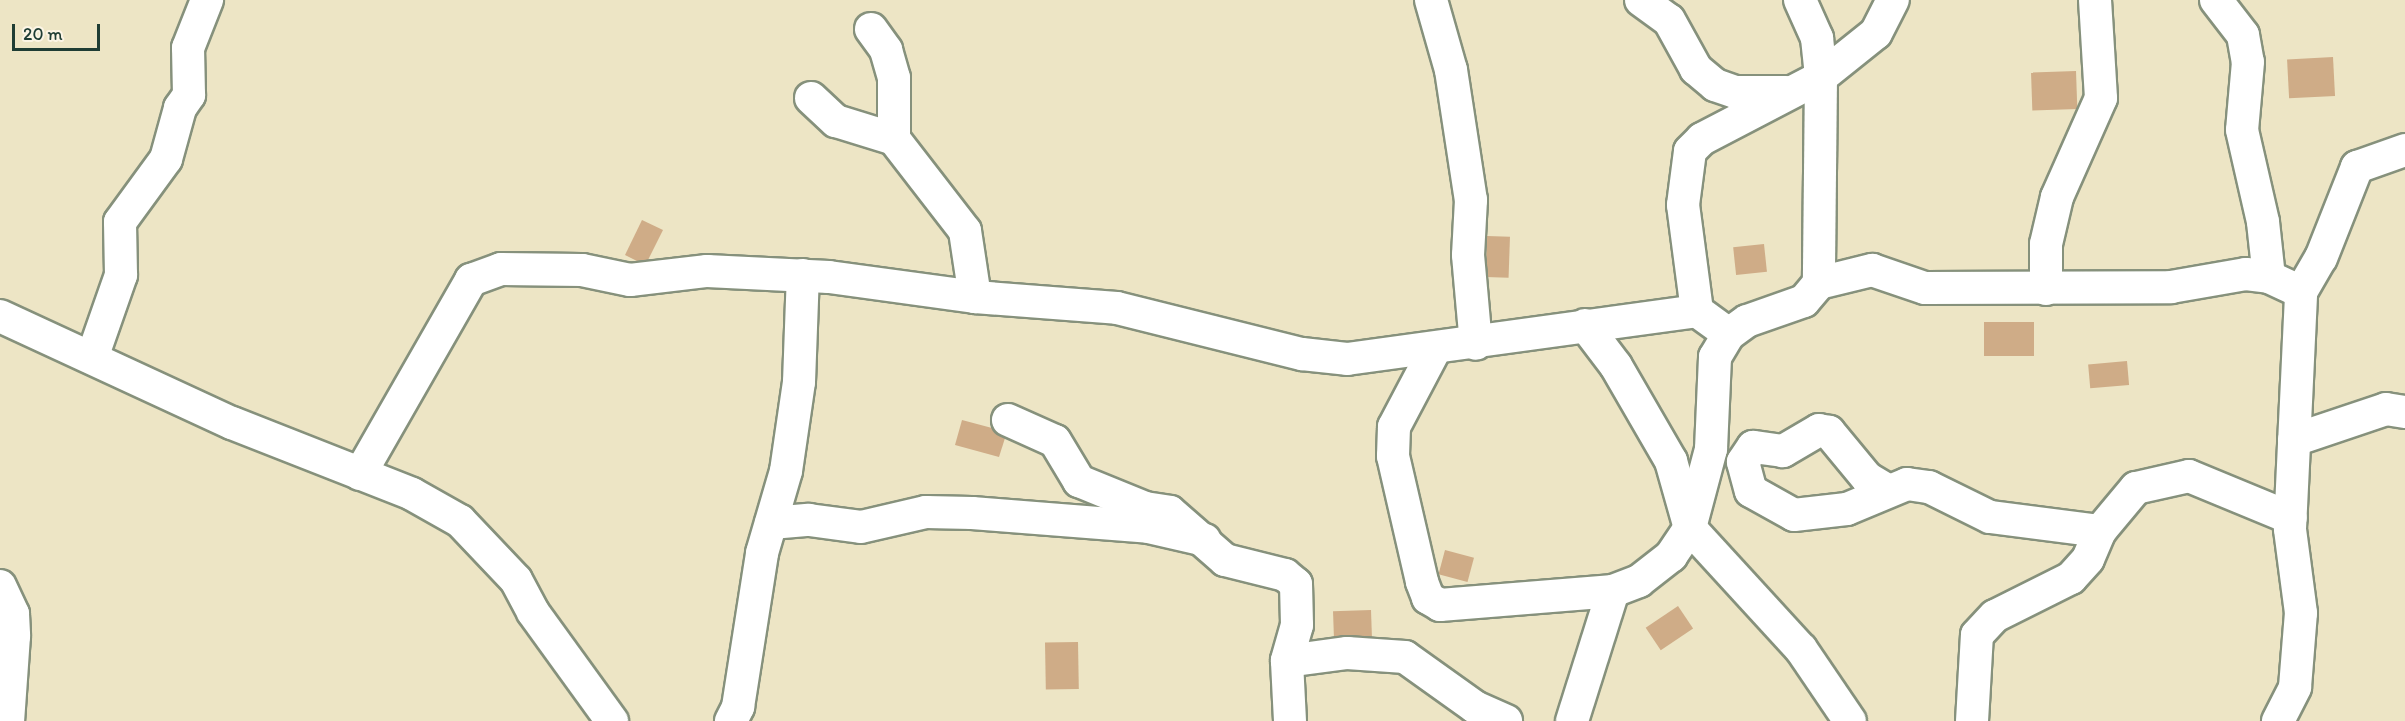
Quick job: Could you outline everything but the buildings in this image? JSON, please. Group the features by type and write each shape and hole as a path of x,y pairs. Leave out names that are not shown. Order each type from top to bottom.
{"street":[{"path":"93,355 121,275 120,222 166,159 180,108 189,95 188,48 207,0"},
{"path":"1431,0 1451,70 1471,200 1468,255 1476,344"},
{"path":"1641,0 1669,20 1696,69 1715,85 1746,93 1787,92"},
{"path":"1800,0 1817,38 1821,77 1819,283"},
{"path":"1697,311 1683,205 1690,151 1787,92 1821,77 1876,33 1893,0"},
{"path":"2046,289 2046,244 2056,197 2101,98 2096,0"},
{"path":"2216,0 2243,34 2248,62 2242,130 2263,222 2269,277"},
{"path":"871,29 886,50 894,78 894,139"},
{"path":"811,98 836,121 894,139 965,231 975,297"},
{"path":"2278,721 2295,687 2301,613 2291,518 2301,292 2321,258 2357,167 2405,150"},
{"path":"360,474 458,301 471,280 484,272 582,270 630,280 707,271 803,275 975,297 1136,311 1336,358 1434,351 1585,326 1697,311 1729,334"},
{"path":"1434,351 1394,427 1393,456 1428,598 1440,605 1613,591 1639,581 1671,556 1690,528 1711,449 1715,357 1729,334 1747,321 1804,301 1819,283 1872,270 1925,288 2171,287 2246,274 2269,277 2301,292"},
{"path":"731,721 738,706 771,523 783,478 799,382 803,275"},
{"path":"0,316 93,355 232,423 412,494 484,540 612,721"},
{"path":"1585,326 1616,366 1671,461 1690,528 1801,649 1850,721"},
{"path":"2294,440 2386,409 2405,412"},
{"path":"1008,420 1055,441 1079,481 1145,508 1170,512 1205,540 1225,560 1285,574 1296,584 1297,625 1287,662 1290,721"},
{"path":"1972,721 1977,635 2002,612 2071,578 2088,559 2100,531 2136,488 2188,476 2291,518"},
{"path":"783,478 809,520"},
{"path":"1887,490 1906,484 1929,487 1990,517 2100,531"},
{"path":"771,523 809,520 861,527 926,512 972,513 1148,527 1205,540"},
{"path":"0,586 13,614 14,636 8,721"},
{"path":"1572,721 1613,591"},
{"path":"1287,662 1347,652 1405,657 1475,708 1506,721"}]}
